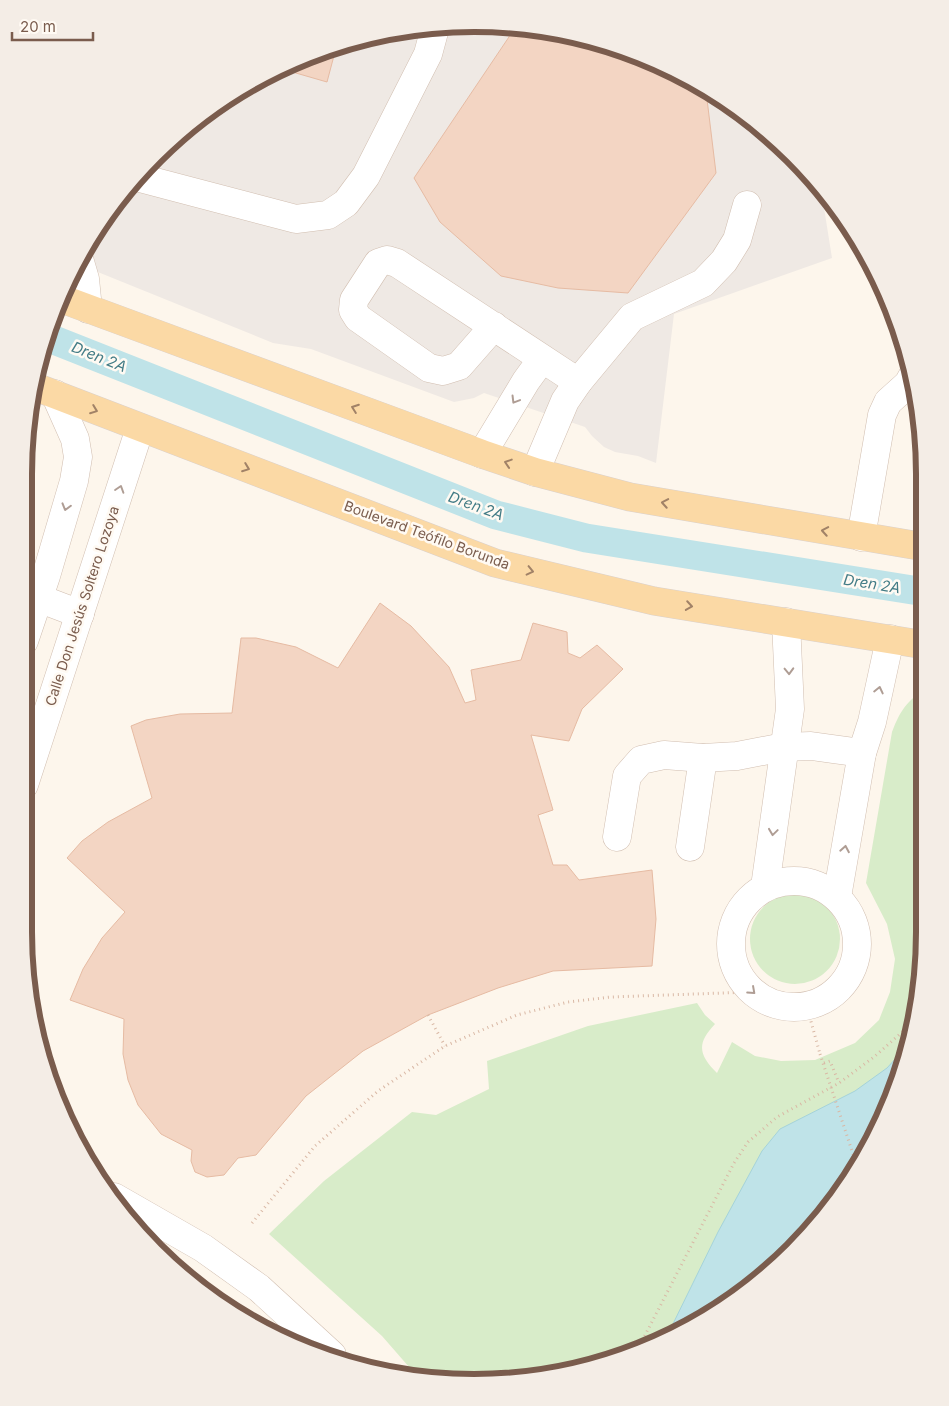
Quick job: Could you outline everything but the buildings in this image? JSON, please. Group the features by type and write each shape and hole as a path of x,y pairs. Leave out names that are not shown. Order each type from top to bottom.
{"main road":[{"path":"68,301 535,472 630,497 916,546"},
{"name":"Boulevard Teófilo Borunda","path":"44,390 495,563 654,601 916,643"}],"street":[{"path":"145,179 296,219 328,215 346,202 366,176 428,54 433,34"},
{"path":"535,472 565,401 578,382 632,317 703,283 708,278 724,261 737,240 747,205"},
{"path":"494,326 459,366 443,371 429,368 358,318 353,310 354,300 378,263 387,260 397,263 494,326 578,382"},
{"path":"82,271 88,309"},
{"path":"482,454 542,359"},
{"path":"861,537 882,415 888,402 907,385"},
{"path":"32,603 36,585 74,481 78,457 75,439 44,390"},
{"name":"Calle Don Jesús Soltero Lozoya","path":"32,761 140,428"},
{"path":"36,585 80,614"},
{"path":"765,888 790,709 786,622"},
{"path":"836,897 862,753 872,722 890,639"},
{"path":"617,837 627,776 641,760 664,755 703,758 738,756 784,747 811,746 862,753"},
{"path":"690,847 703,758"},
{"path":"802,881 820,886 836,897 849,912 856,930 858,950 853,969 842,986 827,999 807,1007 788,1008 768,1003 751,992 738,976 731,956 730,936 736,916 748,900 765,888 783,882 802,881"},
{"path":"127,1204 203,1248 258,1288 323,1347"}],"path":[{"path":"252,1223 315,1146 378,1092 445,1046 517,1014 568,1002 611,997 751,992"},
{"path":"807,1007 820,1054 854,1157"},
{"path":"428,1014 445,1046"},
{"path":"642,1341 734,1163 748,1142 777,1117 839,1083 874,1057 905,1029"},
{"path":"824,1063 830,1061 839,1083"}],"shaded area":[{"path":"474,32 532,36 561,41 617,56 670,78 696,92 744,124 787,162 823,203 832,258 674,314 656,463 638,456 615,452 604,447 585,427 484,393 474,398 454,402 311,349 273,343 85,267 107,229 142,183 183,142 205,124 229,107 279,78 332,56 360,48 417,36"}],"green space":[{"path":"916,696 916,960 908,1018 893,1074 883,1101 857,1152 825,1201 787,1244 744,1282 696,1314 644,1340 589,1358 532,1370 474,1374 411,1369 382,1336 269,1234 324,1181 412,1112 436,1115 489,1089 487,1061 588,1026 697,1003 705,1015 715,1024 705,1038 702,1049 706,1061 717,1073 732,1042 755,1056 781,1061 815,1060 855,1043 879,1020 890,992 895,959 887,924 866,883 892,732 898,718"},
{"path":"795,894 812,898 827,907 836,922 840,939 836,956 827,971 812,980 795,984 778,980 763,971 754,956 750,939 754,922 763,907 778,898"}],"water":[{"path":"898,1056 883,1101 871,1127 842,1177 807,1223 766,1264 744,1282 696,1314 671,1327 718,1232 762,1151 780,1129 855,1091 887,1068"}],"waterway":[{"name":"Dren 2A","path":"54,340 496,515 586,538 916,591"}]}
